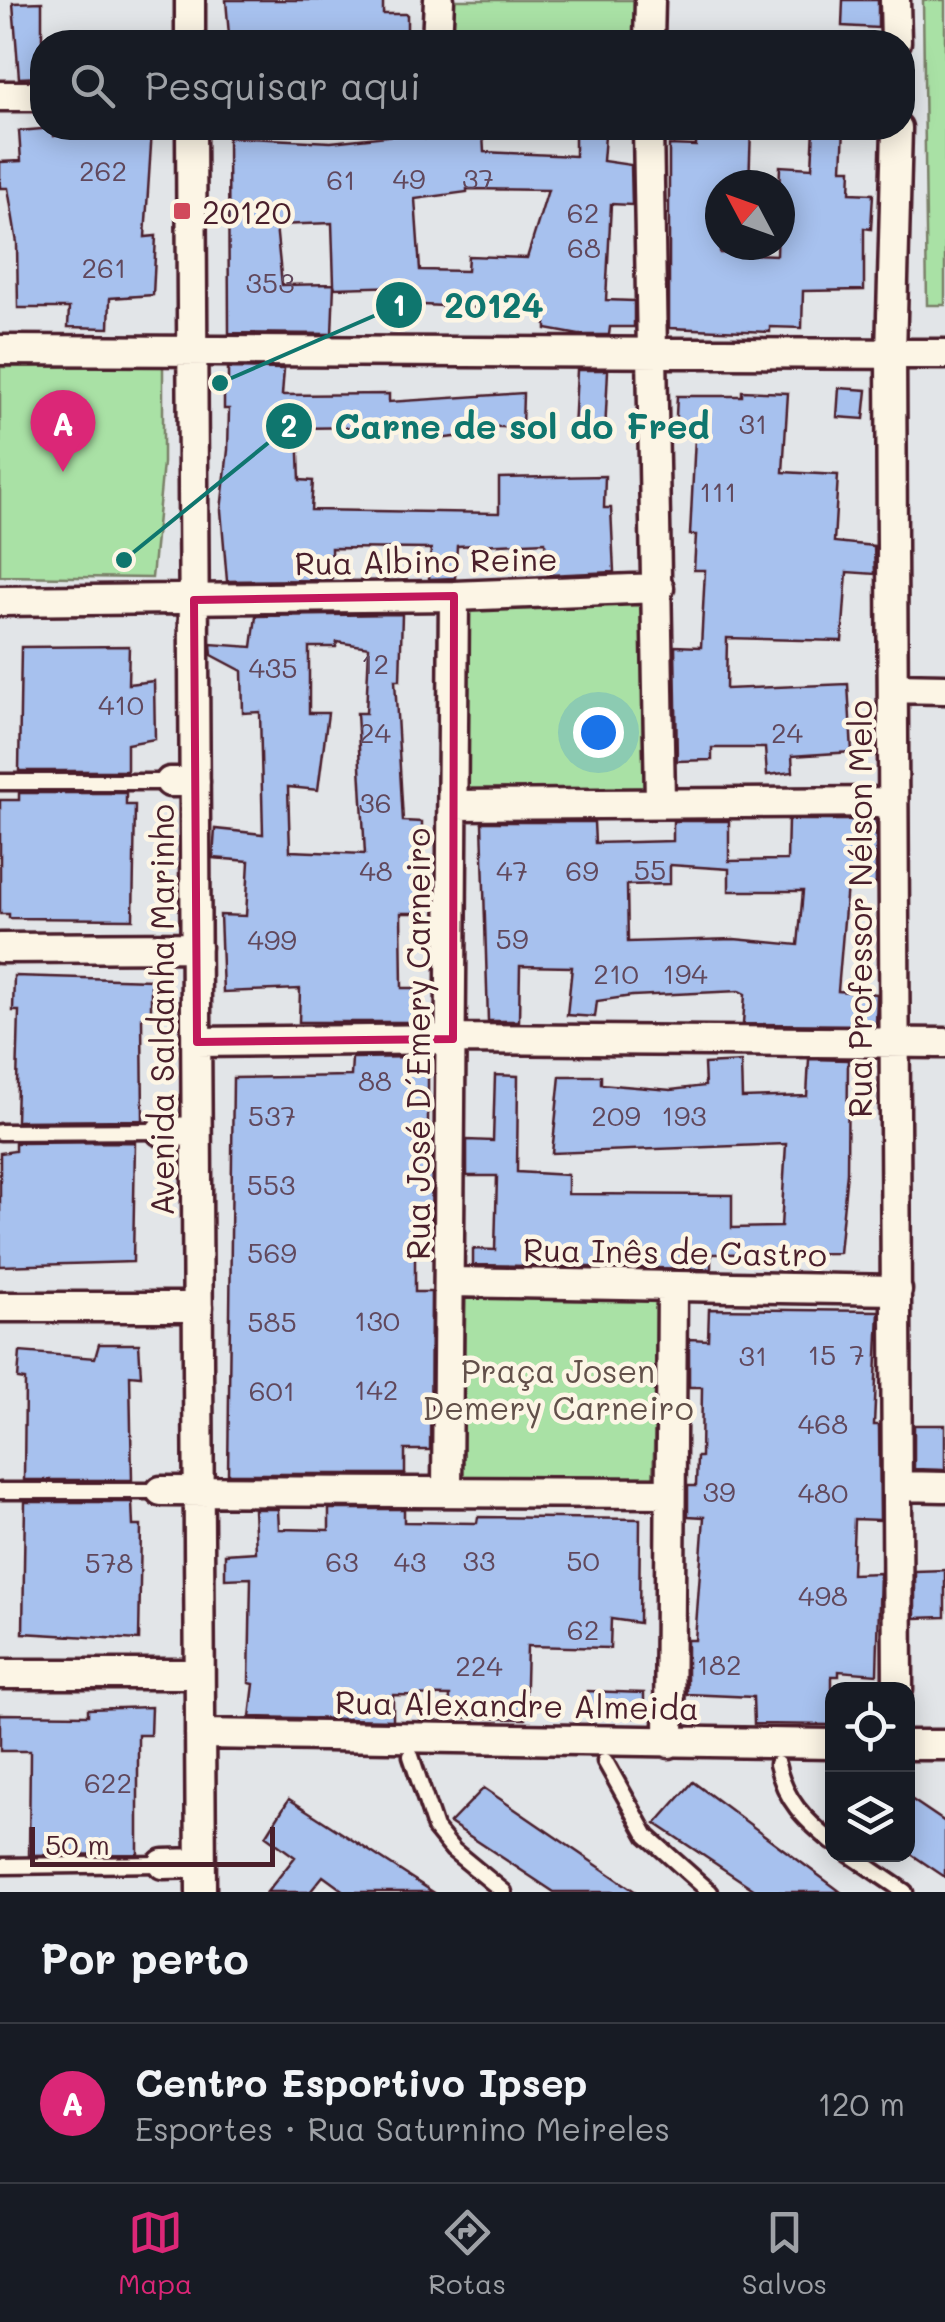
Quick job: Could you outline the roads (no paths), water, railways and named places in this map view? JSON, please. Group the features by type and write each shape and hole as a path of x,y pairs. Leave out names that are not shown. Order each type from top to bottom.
{"street":[{"path":"190,0 190,30"},
{"path":"438,30 439,0"},
{"path":"649,30 650,0"},
{"path":"895,0 896,30"},
{"path":"0,96 30,96"},
{"name":"Avenida Saldanha Marinho","path":"190,140 194,600 182,782 196,947 201,1892"},
{"path":"648,140 660,801"},
{"name":"Rua Professor Nélson Melo","path":"897,140 891,354 898,1682"},
{"path":"0,350 945,354"},
{"name":"Rua Albino Reine","path":"0,601 454,596 658,588"},
{"name":"Rua José D´Emery Carneiro","path":"448,1491 454,596"},
{"path":"894,688 945,690"},
{"path":"453,805 892,802"},
{"path":"0,948 196,947"},
{"path":"196,1042 452,1039 945,1043"},
{"path":"161,1131 195,1132"},
{"name":"Rua Inês de Castro","path":"452,1282 897,1290"},
{"path":"668,1744 672,1287"},
{"path":"0,1306 198,1308"},
{"path":"898,1486 945,1487"},
{"path":"161,1491 669,1493"},
{"path":"0,1674 199,1674"},
{"name":"Rua Alexandre Almeida","path":"200,1734 403,1746 599,1751 668,1744 776,1754 825,1745"},
{"path":"915,1745 945,1745"},
{"path":"164,1864 200,1863"}],"lane":[{"path":"0,782 182,782"},
{"path":"0,1132 161,1131"},
{"path":"0,1491 161,1491"},
{"path":"403,1746 435,1828 453,1850 504,1892"},
{"path":"599,1751 647,1836 710,1892"},
{"path":"776,1754 784,1792 825,1835"},
{"path":"861,1862 905,1892"},
{"path":"0,1866 164,1864"}],"place":[{"name":"20120","path":"182,211"},
{"name":"20124","path":"220,383"},
{"name":"Centro Esportivo Ipsep","path":"63,472"},
{"name":"Carne de sol do Fred","path":"124,560"}],"park label":[{"name":"Praça Josen Demery Carneiro","path":"558,1388"}]}
